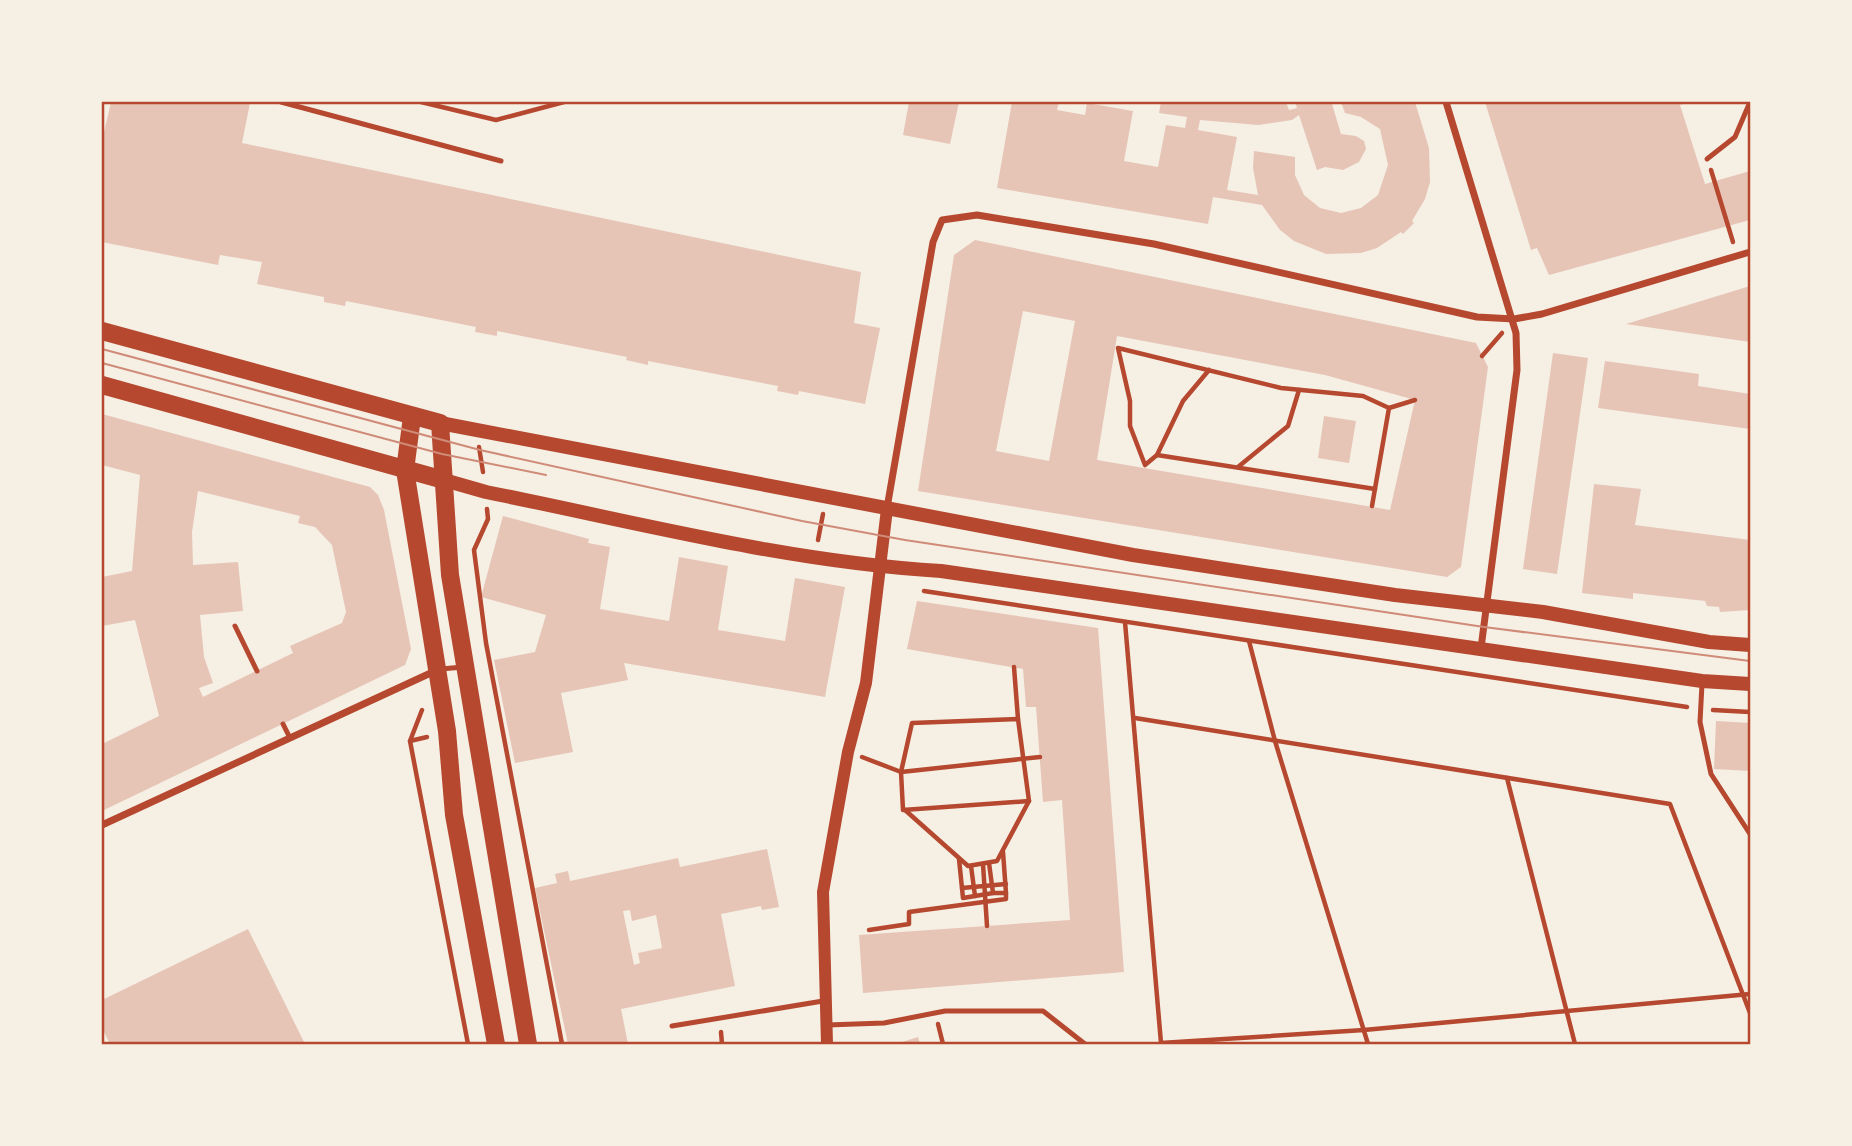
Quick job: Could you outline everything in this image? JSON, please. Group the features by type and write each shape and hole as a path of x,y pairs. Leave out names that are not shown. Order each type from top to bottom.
{"main road":[{"path":"102,331 440,424 1133,555 1562,615 1709,642 1751,645"},
{"path":"102,385 485,492 734,544 880,568 941,571 1702,681 1751,684"},
{"path":"412,416 405,470 438,670 454,815 496,1045"},
{"path":"440,424 450,575 528,1045"}],"street":[{"path":"1446,102 1514,318 1517,370 1481,648"},
{"path":"827,1045 823,1001 823,892 848,752 866,683 887,509 933,242 942,220 977,215 1154,244 1477,317 1514,318 1542,314 1751,252"},
{"path":"102,825 438,670"}],"lane":[{"path":"281,102 501,161"},
{"path":"1707,159 1735,137 1751,102"},
{"path":"235,626 257,671"},
{"path":"438,670 466,666"},
{"path":"1702,681 1700,722 1711,774 1750,834"},
{"path":"283,724 290,738"},
{"path":"671,1026 823,1001"},
{"path":"824,1026 884,1023 945,1011 1043,1011 1085,1045"}],"path":[{"path":"421,102 496,120 564,102"},
{"path":"1714,181 1728,226"},
{"path":"1482,356 1514,318"},
{"path":"1209,370 1183,401 1157,455 1145,466 1130,426 1130,401 1118,348 1209,370 1281,388 1363,396 1389,408 1415,400"},
{"path":"1238,467 1288,426 1299,390"},
{"path":"1372,506 1389,408"},
{"path":"478,438 483,473 494,474"},
{"path":"1157,455 1375,489"},
{"path":"487,508 488,519 474,550 486,643 562,1045"},
{"path":"806,540 818,543 823,513 812,510"},
{"path":"912,589 1700,709 1751,712"},
{"path":"1125,622 1162,1044 1364,1030 1748,994"},
{"path":"1249,640 1275,741 1368,1045"},
{"path":"1014,667 1029,801 998,861 971,866 905,810 901,772 912,723 1018,720"},
{"path":"424,706 410,741 468,1045"},
{"path":"1135,718 1671,804 1748,994 1751,1013"},
{"path":"883,765 901,772 1040,757"},
{"path":"1507,778 1575,1045"},
{"path":"905,810 1029,801"},
{"path":"869,930 909,924 908,912 1006,899 1003,851"},
{"path":"959,858 963,905"},
{"path":"986,863 993,893"},
{"path":"986,863 984,885 987,926"},
{"path":"971,866 975,896"},
{"path":"962,887 1006,884"},
{"path":"962,898 1006,893"}],"building":[{"path":"111,102 250,103 242,143 861,272 854,323 880,328 865,404 799,391 798,395 777,391 778,386 648,361 648,365 626,360 627,357 497,331 497,336 475,332 476,327 346,301 345,306 324,302 324,297 257,284 262,262 220,255 218,265 102,242 102,141"},
{"path":"909,102 959,102 950,144 903,135"},
{"path":"1012,102 1059,102 1057,110 1085,115 1087,103 1133,111 1124,161 1158,167 1166,125 1185,128 1187,117 1159,113 1161,102 1286,102 1289,110 1297,108 1295,102 1337,102 1332,104 1341,134 1356,136 1364,141 1366,149 1359,162 1343,170 1325,167 1317,170 1299,115 1292,120 1258,125 1200,120 1198,130 1237,137 1227,190 1258,195 1253,168 1254,151 1295,157 1295,175 1304,195 1320,208 1341,213 1361,208 1378,195 1388,165 1380,129 1361,117 1345,113 1341,102 1415,102 1429,148 1430,182 1425,199 1412,221 1414,223 1403,234 1401,232 1377,248 1361,253 1326,254 1294,241 1280,230 1262,205 1213,197 1208,224 997,188"},
{"path":"1485,102 1689,102 1680,105 1705,184 1750,171 1750,220 1549,275 1537,248 1531,250"},
{"path":"975,240 1476,343 1488,367 1461,567 1447,577 918,491 954,255","holes":["1023,311 1075,321 1049,461 996,451","1117,336 1325,375 1415,400 1390,510 1097,460"]},
{"path":"1750,286 1750,342 1626,324"},
{"path":"1553,353 1588,358 1557,574 1523,569"},
{"path":"1605,361 1699,374 1698,386 1750,394 1750,429 1598,408"},
{"path":"102,414 370,487 378,495 384,510 411,649 405,665 102,811 102,744 159,716 135,620 102,626 102,577 132,571 140,475 102,465","holes":["198,491 300,516 298,523 315,527 332,545 346,612 342,623 290,646 293,653 203,697 199,688 213,683 204,657 200,615 243,611 238,562 193,565 192,532"]},
{"path":"1324,416 1356,421 1349,463 1318,458"},
{"path":"1594,484 1641,489 1635,525 1750,540 1750,610 1720,612 1719,607 1707,606 1705,601 1633,593 1633,599 1582,593"},
{"path":"503,516 589,539 588,543 610,547 600,609 669,621 679,557 728,566 718,630 785,641 795,578 845,587 825,697 624,663 628,680 561,693 573,752 515,763 494,660 535,652 546,615 481,597"},
{"path":"917,601 1098,628 1124,972 863,993 859,935 1070,920 1062,800 1043,802 1036,707 1026,707 1023,669 907,649"},
{"path":"1716,721 1750,723 1750,771 1714,769"},
{"path":"767,849 779,907 762,910 761,906 721,914 735,986 621,1009 628,1044 568,1044 535,888 557,883 555,874 568,871 570,881 678,858 680,867","holes":["630,910 632,921 656,915 662,948 638,953 640,963 634,965 623,911"]},
{"path":"248,929 305,1044 110,1044 102,1028 102,1000"},
{"path":"918,1037 920,1044 896,1044"}],"tram line":[{"path":"102,349 480,450 802,521 905,540 1484,627 1750,661"},
{"path":"102,363 442,454 546,475"}]}
